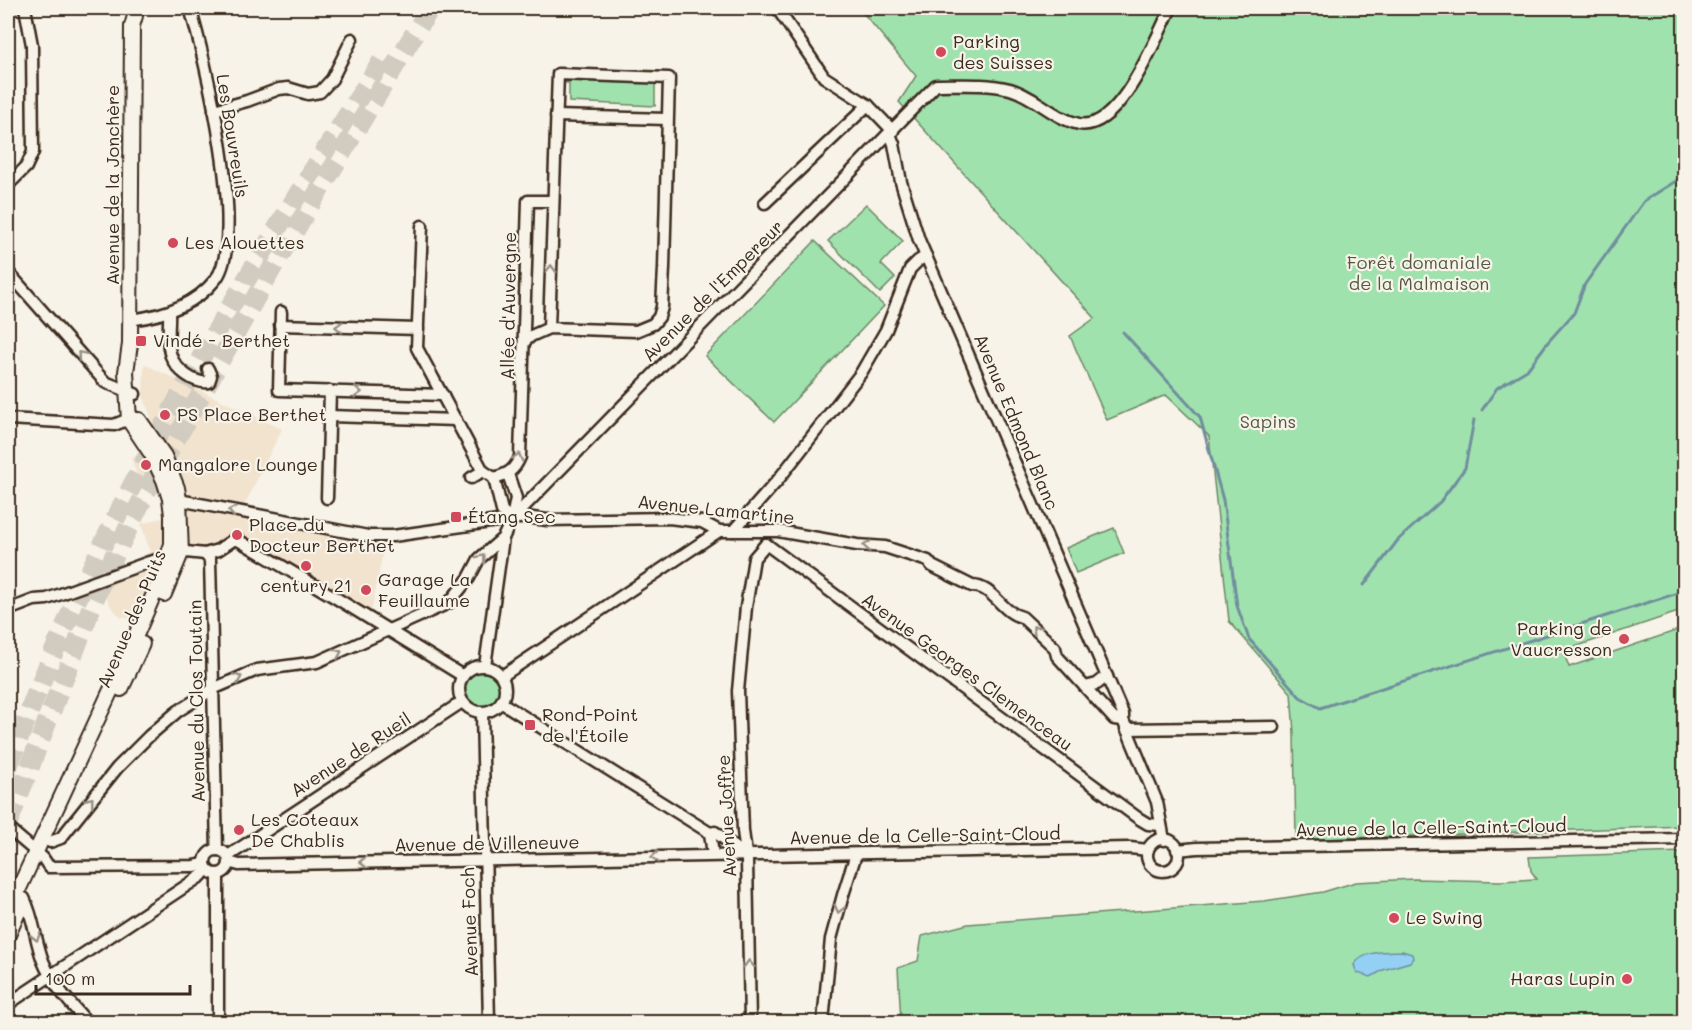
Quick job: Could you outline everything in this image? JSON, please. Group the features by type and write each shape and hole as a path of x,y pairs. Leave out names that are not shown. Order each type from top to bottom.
{"street":[{"path":"8,185 26,167 33,152 32,45 26,8"},
{"name":"Avenue de la Jonchère","path":"126,8 132,26"},
{"name":"Avenue de la Jonchère","path":"130,344 134,8"},
{"name":"Les Bouvreuils","path":"130,320 170,312 203,292 216,279 226,250 229,232 223,160 214,110 190,8"},
{"path":"777,8 825,77 868,105 891,133"},
{"name":"Avenue de l'Empereur","path":"512,519 936,86 983,85 1010,89 1034,98 1062,118 1081,124 1096,123 1107,117 1125,95 1171,8"},
{"path":"214,110 247,102 279,88 288,88 308,94 320,92 332,79 352,39"},
{"path":"524,342 531,336 549,328 636,331 653,324 659,317 662,307 669,78 558,74 549,328"},
{"path":"765,203 868,105"},
{"path":"556,116 667,118"},
{"name":"Avenue Edmond Blanc","path":"891,133 912,222 1107,676 1123,714 1125,725"},
{"name":"Allée d'Auvergne","path":"508,474 517,465 522,437 528,201 552,201"},
{"path":"422,226 417,348 483,471 494,478 502,511 512,519"},
{"path":"733,531 778,480 861,373 886,330 910,269 926,256"},
{"path":"8,272 105,382 130,393"},
{"path":"170,312 171,358 186,375 196,381 209,382 211,376 208,369"},
{"path":"281,312 279,390 442,395"},
{"path":"280,325 418,329"},
{"name":"Avenue des Puits","path":"8,935 39,855 50,842 175,555 172,528 175,499 133,417 130,393 135,372 130,344"},
{"path":"327,498 330,391"},
{"path":"329,416 456,420"},
{"path":"8,419 114,424 133,417"},
{"path":"471,478 483,471"},
{"path":"484,666 503,538 512,519 516,498 508,474 494,478"},
{"name":"Avenue Lamartine","path":"175,499 368,536 393,536 512,519 669,518 702,522 719,531 778,531 857,545 885,547 927,561 932,566 972,586 978,586 998,598 1000,605 1022,617 1055,648 1057,656 1083,685 1114,719 1125,725"},
{"path":"502,676 719,531"},
{"path":"766,532 766,544"},
{"path":"50,842 61,838 117,768 178,711 215,688 257,670 317,662 449,603 480,560 503,538"},
{"path":"8,610 175,555 205,554 218,550 233,540 238,540 463,676"},
{"name":"Avenue Joffre","path":"750,1023 747,861 738,691 746,607 754,558 766,544"},
{"name":"Avenue Georges Clemenceau","path":"766,544 1138,818 1148,824 1161,825"},
{"name":"Avenue du Clos Toutain","path":"205,554 210,560 215,688 217,850"},
{"path":"484,666 494,669 502,676 506,692 502,703 493,710 482,713 473,711 462,702 459,692 463,676 474,667 484,666"},
{"path":"1083,685 1097,684 1107,676"},
{"name":"Avenue des Puits","path":"8,912 39,855 118,687"},
{"name":"Avenue de Rueil","path":"229,859 462,702"},
{"path":"502,703 710,833 715,832 745,855"},
{"name":"Avenue Foch","path":"482,713 489,1023"},
{"path":"1164,840 1157,802 1125,725 1274,727"},
{"path":"8,828 39,855 49,867 206,866 212,873 218,874 226,870 229,859 217,850 208,854 206,866 201,876 8,1004"},
{"path":"710,833 713,855"},
{"name":"Avenue de la Celle-Saint-Cloud","path":"1178,850 1684,839"},
{"path":"1157,840 1164,840 1170,841 1178,850 1177,863 1172,868 1160,871 1153,868 1147,857 1148,850 1157,840"},
{"name":"Avenue de la Celle-Saint-Cloud","path":"745,855 1130,848 1148,850"},
{"path":"823,1023 831,939 856,854"},
{"name":"Avenue de Villeneuve","path":"229,859 239,864 745,855"},
{"path":"218,874 218,1023"},
{"path":"24,898 50,975 87,1023"}],"shaded area":[{"path":"144,364 282,429 241,512 386,536 370,619 238,540 218,550 186,552 172,576 152,579 136,610 127,619 125,616 122,618 111,607 102,588 143,569 139,557 150,552 141,524 165,517 162,500 152,477 139,481 131,458 165,444 154,427 143,395"}],"green space":[{"name":"Forêt domaniale de la Malmaison","path":"859,8 1684,8 1684,610 1563,651 1569,667 1684,628 1684,826 1296,840 1291,693 1229,621 1209,436 1166,395 1107,420 1070,336 1095,318 899,102 916,76"},
{"path":"565,78 655,80 655,106 569,102 569,83 562,83"},
{"path":"866,204 903,241 881,264 895,278 880,293 828,241"},
{"path":"815,241 884,306 774,422 705,356"},
{"path":"1114,528 1124,553 1076,573 1066,548"},
{"path":"483,671 496,676 501,689 496,702 483,707 470,702 465,689 470,676"},
{"path":"1684,852 1684,1022 901,1022 898,968 918,961 922,936 968,924 1264,901 1323,892 1356,882 1414,879 1500,881 1537,879 1531,871 1529,857"}],"water":[{"path":"1402,951 1412,954 1413,958 1410,962 1383,970 1371,977 1357,973 1354,965 1369,954"}],"waterway":[{"path":"1482,410 1497,388 1527,370 1574,313 1585,284 1644,201 1684,176"},
{"path":"1123,332 1200,417 1223,500 1237,606 1249,639 1300,697 1320,708 1684,591"},
{"path":"1364,585 1398,540 1440,502 1465,468 1474,420"}],"tunnel":[{"path":"8,823 100,585 145,494 275,263 430,8"},
{"path":"8,767 45,673 86,581 177,401 278,226 386,55"}],"place":[{"name":"Parking des Suisses","path":"941,52"},
{"name":"Les Alouettes","path":"173,243"},
{"name":"Vindé - Berthet","path":"141,341"},
{"name":"PS Place Berthet","path":"165,415"},
{"name":"Mangalore Lounge","path":"146,465"},
{"name":"Étang Sec","path":"456,517"},
{"name":"Place du Docteur Berthet","path":"237,535"},
{"name":"century 21","path":"306,566"},
{"name":"Garage La Feuillaume","path":"366,590"},
{"name":"Parking de Vaucresson","path":"1624,639"},
{"name":"Rond-Point de l'Étoile","path":"530,725"},
{"name":"Les Coteaux De Chablis","path":"239,830"},
{"name":"Le Swing","path":"1394,918"},
{"name":"Haras Lupin","path":"1627,979"}],"park label":[{"name":"Sapins","path":"1268,422"}]}
